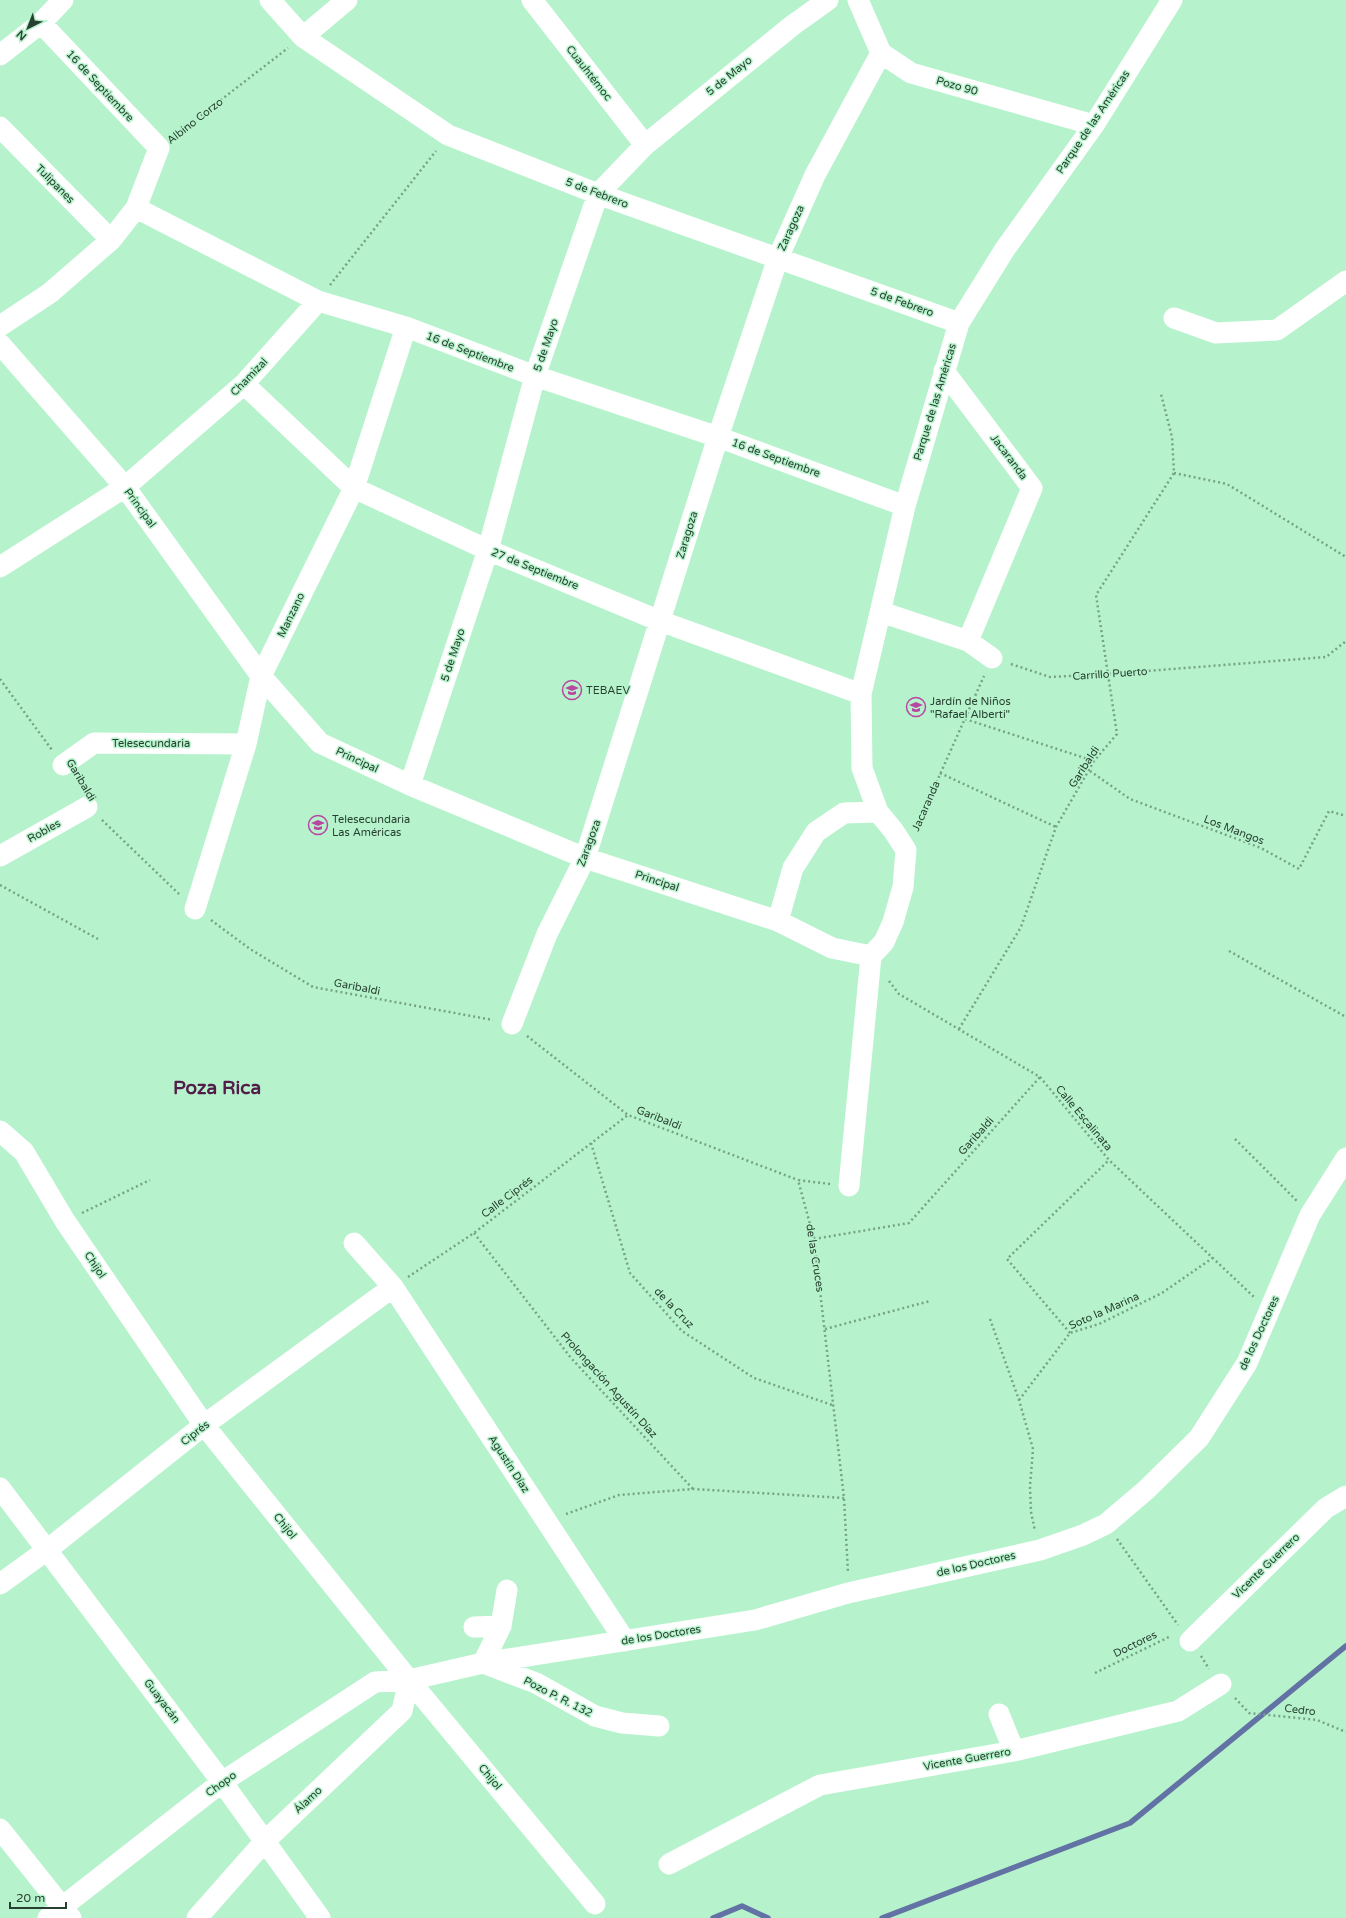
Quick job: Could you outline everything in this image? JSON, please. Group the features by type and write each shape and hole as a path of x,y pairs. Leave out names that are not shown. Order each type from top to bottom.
{"street":[{"path":"0,55 41,24 63,0"},
{"name":"5 de Febrero","path":"270,0 303,37 448,135 598,194 959,323"},
{"path":"303,37 347,0"},
{"name":"Cuauhtémoc","path":"532,0 645,145"},
{"name":"5 de Mayo","path":"410,785 488,550 535,376 598,194 645,145 793,25 828,0"},
{"path":"858,0 881,53"},
{"name":"Parque de las Américas","path":"906,850 893,830 878,812 862,768 861,694 905,506 959,323 1005,249 1094,125 1172,0"},
{"name":"16 de Septiembre","path":"41,24 159,148"},
{"name":"Pozo 90","path":"881,53 911,73 1094,125"},
{"name":"Zaragoza","path":"512,1024 547,934 585,858 718,437 778,258 815,175 881,53"},
{"name":"Tulipanes","path":"0,128 111,240"},
{"name":"Albino Corzo","path":"0,326 50,293 111,240 136,208 159,148"},
{"name":"16 de Septiembre","path":"136,208 318,301 406,327 535,376 718,437 905,506"},
{"path":"1174,318 1216,333 1277,330 1346,281"},
{"name":"Chamizal","path":"0,567 125,487 244,384 318,301"},
{"name":"Manzano","path":"195,909 246,744 261,676 354,488 406,327"},
{"name":"Principal","path":"0,344 125,487 261,676 320,743 410,785 585,858 778,922 832,948 871,956"},
{"name":"Jacaranda","path":"944,371 1032,488 968,641"},
{"name":"27 de Septiembre","path":"244,384 354,488 488,550 660,621 861,694"},
{"path":"881,612 968,641 992,658"},
{"name":"Telesecundaria","path":"63,765 94,743 246,744"},
{"name":"Robles","path":"1,854 87,807"},
{"path":"778,922 793,868 816,832 844,813 878,812"},
{"path":"849,1186 871,956 884,942 893,922 903,887 906,850"},
{"name":"Chijol","path":"0,1131 24,1152 65,1221 204,1425 409,1680 595,1904"},
{"name":"de los Doctores","path":"409,1680 483,1663 755,1620 848,1593 1040,1550 1083,1535 1106,1524 1146,1490 1198,1438 1247,1363 1310,1215 1346,1158"},
{"name":"Agustín Díaz","path":"354,1243 393,1287 625,1641"},
{"name":"Ciprés","path":"0,1584 47,1550 204,1425 393,1287"},
{"name":"Guayacán","path":"0,1488 222,1782 320,1918"},
{"name":"Vicente Guerrero","path":"1186,1636 1326,1508 1346,1496"},
{"path":"483,1663 501,1626 507,1590"},
{"path":"474,1626 501,1626"},
{"name":"Pozo P. R. 132","path":"483,1663 536,1683 595,1716 622,1723 659,1726"},
{"name":"Chopo","path":"61,1914 222,1782 375,1682 409,1680"},
{"name":"Álamo","path":"197,1918 264,1842 402,1711 409,1680"},
{"name":"Vicente Guerrero","path":"669,1864 820,1785 1014,1751 1178,1711 1221,1684"},
{"path":"999,1714 1014,1751"},
{"path":"0,1829 61,1914"}],"path":[{"name":"Albino Corzo","path":"159,148 303,37"},
{"path":"318,301 448,135"},
{"path":"1161,394 1172,437 1174,473 1227,484 1346,557"},
{"name":"Garibaldi","path":"959,1029 1021,927 1056,827 1090,771 1094,761 1117,734 1096,595 1174,473"},
{"name":"Carrillo Puerto","path":"992,658 1050,677 1326,657 1346,642"},
{"name":"Jacaranda","path":"906,850 992,658"},
{"name":"Garibaldi","path":"0,679 63,765"},
{"path":"965,719 1094,761"},
{"name":"Los Mangos","path":"1090,771 1130,798 1261,848 1299,869 1329,811 1346,816"},
{"path":"940,773 1056,827"},
{"name":"Garibaldi","path":"87,807 195,909 250,949 313,986 512,1024 628,1115 798,1180"},
{"path":"0,884 98,939"},
{"path":"1228,951 1346,1016"},
{"name":"Calle Escalinata","path":"871,956 899,994 1040,1077 1109,1160 1270,1311"},
{"name":"Garibaldi","path":"814,1238 909,1223 1040,1077"},
{"name":"Calle Ciprés","path":"393,1287 474,1232 628,1115"},
{"path":"1235,1139 1310,1215"},
{"name":"de la Cruz","path":"591,1143 630,1272 682,1331 754,1378 832,1405"},
{"path":"1070,1333 1007,1259 1109,1160"},
{"path":"65,1221 150,1180"},
{"path":"798,1180 849,1186"},
{"name":"de las Cruces","path":"798,1180 814,1238 832,1405 844,1498 848,1593"},
{"name":"Prolongación Agustín Díaz","path":"474,1232 571,1358 693,1489"},
{"name":"Soto la Marina","path":"1019,1400 1070,1333 1099,1324 1162,1293 1214,1257"},
{"path":"825,1329 930,1301"},
{"path":"990,1319 1019,1400 1033,1449 1030,1486 1031,1512 1040,1550"},
{"path":"546,1521 619,1495 693,1489 844,1498"},
{"path":"1106,1524 1221,1684"},
{"name":"Doctores","path":"1095,1673 1186,1636"},
{"name":"Cedro","path":"1249,1713 1317,1720 1346,1732"}],"waterway":[{"path":"882,1918 1130,1823 1346,1646"},
{"path":"713,1918 742,1906 768,1918"}],"place":[{"name":"TEBAEV","path":"572,690"},
{"name":"Jardín de Niños \"Rafael Alberti\"","path":"916,707"},
{"name":"Telesecundaria Las Américas","path":"318,825"}],"district":[{"name":"Poza Rica","path":"217,1088"}]}
